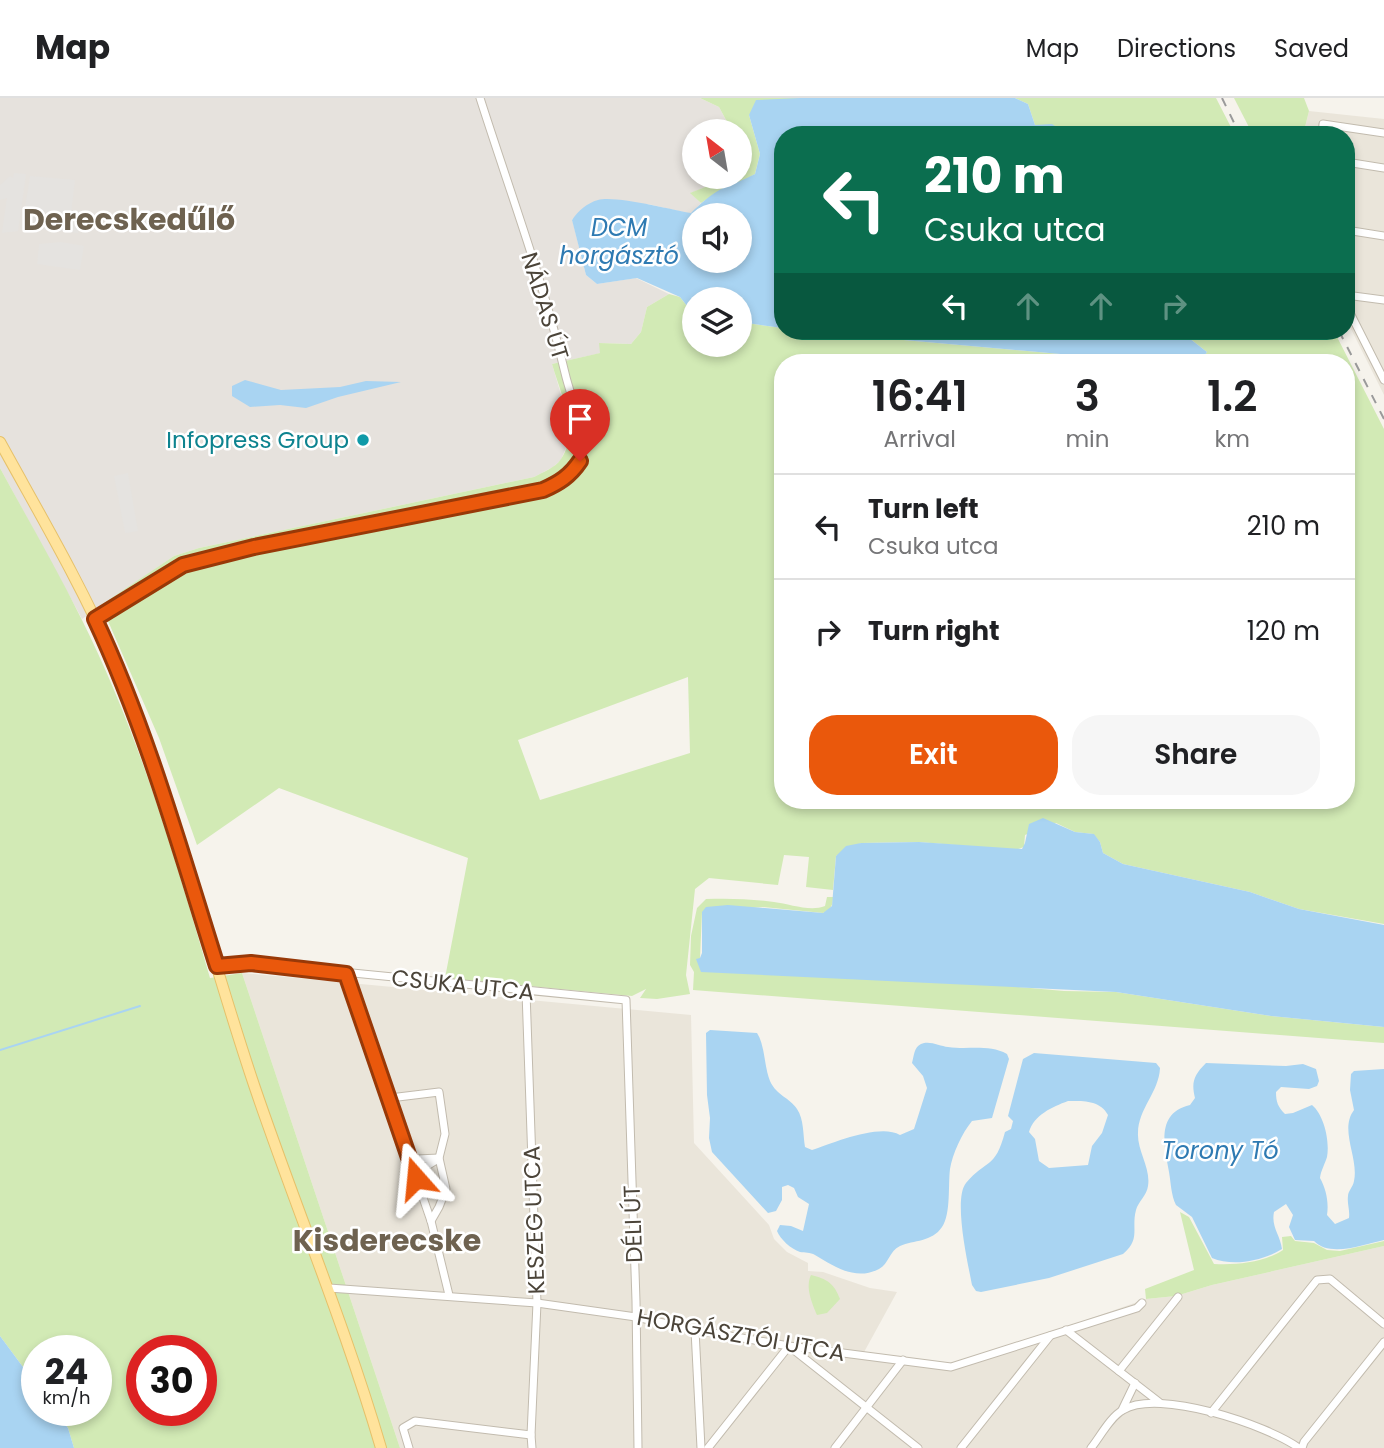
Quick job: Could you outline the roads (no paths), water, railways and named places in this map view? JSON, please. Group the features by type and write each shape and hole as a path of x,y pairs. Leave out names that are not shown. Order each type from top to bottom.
{"main road":[{"path":"0,442 95,619 123,682 164,797 273,1141 329,1288 381,1448"}],"street":[{"name":"NÁDAS ÚT","path":"95,619 183,565 254,547 543,490 572,473 580,461 583,446 562,356 480,98"},
{"path":"1355,129 1384,133"},
{"path":"1355,163 1384,168"},
{"path":"1355,231 1384,236"},
{"path":"1355,296 1384,300"},
{"path":"1355,323 1384,380"},
{"name":"CSUKA UTCA","path":"217,966 251,963 626,1000"},
{"path":"346,974 431,1221 449,1296"},
{"name":"KESZEG UTCA","path":"526,992 537,1303 532,1448"},
{"name":"DÉLI ÚT","path":"626,1000 638,1448"},
{"path":"390,1098 439,1092 445,1134 439,1158 446,1189 431,1221"},
{"path":"409,1155 417,1159 439,1158"},
{"path":"416,1178 419,1171 439,1158"},
{"path":"1211,1413 1314,1282 1321,1278 1330,1279 1384,1324"},
{"name":"HORGÁSZTÓI UTCA","path":"329,1288 537,1303 636,1317 789,1346 951,1367 1137,1308 1142,1303"},
{"path":"1119,1371 1178,1297"},
{"path":"695,1330 701,1448"},
{"path":"1066,1330 1160,1402"},
{"path":"961,1448 1050,1335"},
{"path":"1122,1410 1160,1402 1211,1413 1277,1434 1301,1448 1384,1342"},
{"path":"708,1448 789,1346 918,1448"},
{"path":"835,1448 903,1360"},
{"path":"1091,1448 1122,1410 1135,1383"},
{"path":"409,1448 403,1428 415,1421 531,1435"}],"water":[{"name":"DCM horgásztó","path":"1015,98 1028,104 1035,125 1055,126 774,126 774,327 752,324 752,287 682,287 682,300 637,278 597,284 586,275 572,220 587,205 606,199 682,211 682,273 752,273 752,203 702,203 721,189 752,189 752,175 755,174 760,154 749,115 756,100"},
{"path":"903,340 1192,340 1207,352 1060,354"},
{"path":"245,380 281,390 340,387 366,381 401,382 338,397 306,408 280,405 250,407 232,396 232,386"},
{"path":"1043,818 1075,832 1094,834 1103,853 1123,864 1250,892 1299,909 1384,925 1384,1027 1271,1016 1116,992 701,972 696,959 700,958 702,953 702,912 706,907 728,905 823,913 832,906 836,856 846,846 861,843 919,842 1022,849 1029,824"},
{"path":"710,1030 757,1033 762,1043 770,1081 797,1109 802,1122 805,1147 812,1150 869,1133 881,1131 900,1135 914,1129 927,1088 923,1076 912,1063 916,1049 921,1044 986,1048 1007,1054 1009,1059 992,1118 972,1121 955,1151 950,1169 947,1215 938,1232 928,1238 900,1246 882,1267 862,1274 838,1268 813,1254 797,1251 786,1243 777,1231 780,1225 803,1231 809,1204 798,1197 794,1188 788,1185 782,1187 782,1200 776,1211 768,1213 712,1152 707,1095 706,1033"},
{"path":"1034,1053 1156,1063 1160,1068 1159,1077 1141,1116 1138,1133 1148,1173 1148,1186 1136,1210 1134,1238 1129,1249 1123,1254 1049,1278 981,1292 976,1291 972,1285 961,1217 962,1191 973,1175 994,1159 1005,1132 1011,1129 1013,1121 1008,1116 1023,1059","holes":["1068,1101 1091,1102 1100,1106 1108,1115 1102,1133 1092,1146 1088,1165 1049,1168 1039,1161 1035,1139 1029,1132 1044,1112"]},
{"name":"Torony Tó","path":"1206,1063 1286,1066 1303,1064 1316,1069 1319,1081 1317,1086 1309,1089 1281,1087 1276,1092 1276,1099 1285,1114 1312,1105 1320,1115 1327,1136 1328,1151 1320,1178 1328,1205 1327,1215 1335,1224 1349,1218 1348,1194 1355,1172 1348,1126 1354,1110 1350,1090 1351,1074 1354,1071 1384,1069 1384,1240 1358,1247 1329,1249 1314,1241 1295,1240 1289,1227 1293,1215 1286,1204 1274,1212 1273,1217 1282,1249 1266,1257 1248,1261 1229,1262 1212,1258 1192,1217 1174,1201 1164,1141 1167,1123 1172,1115 1190,1105 1195,1098 1194,1079"},
{"path":"0,1336 21,1364 21,1426 66,1426 74,1448 0,1448"}],"waterway":[{"path":"0,1050 140,1006"}],"railway":[{"path":"1222,98 1236,126"},
{"path":"1344,340 1351,354"},
{"path":"1355,362 1384,419"}],"place":[{"name":"Infopress Group","path":"363,440"}],"district":[{"name":"Derecskedűlő","path":"129,219"},
{"name":"Kisderecske","path":"387,1240"}]}
